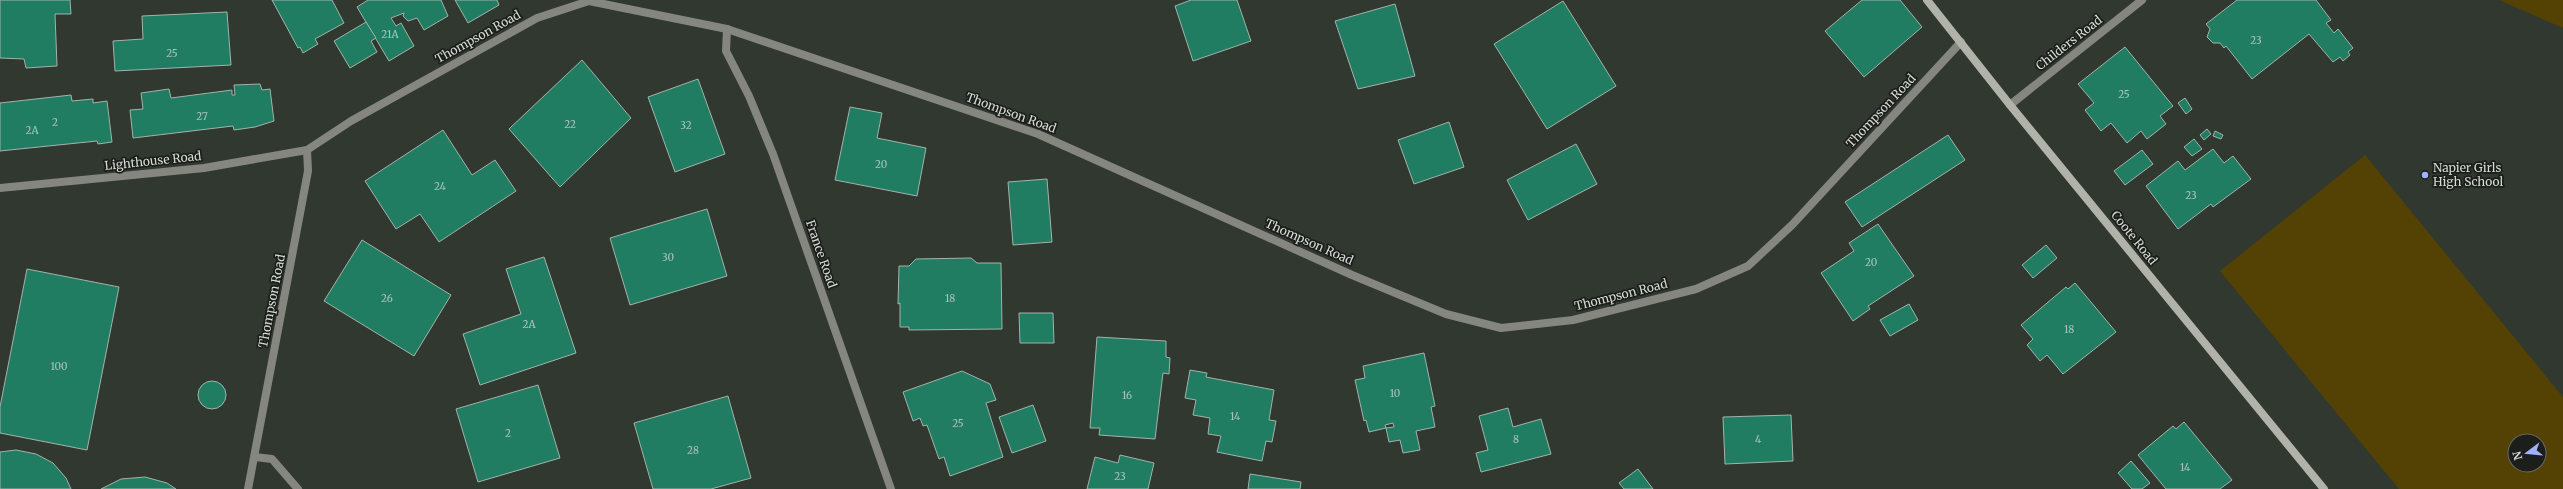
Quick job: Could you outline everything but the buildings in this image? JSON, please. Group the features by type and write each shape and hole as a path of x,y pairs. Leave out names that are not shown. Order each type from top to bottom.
{"street":[{"name":"Thompson Road","path":"248,489 308,171 307,150 351,121 537,18 589,0 727,29 1038,134 1352,275 1446,314 1501,328 1573,320 1696,289 1748,266 1792,225 1961,42"},
{"name":"Coote Road","path":"1927,0 2010,105 2324,489"},
{"name":"Childers Road","path":"2010,105 2142,0"},
{"name":"France Road","path":"727,29 726,51 749,96 773,154 891,489"},
{"name":"Lighthouse Road","path":"0,188 204,168 307,150"},
{"path":"255,457 272,459 298,489"}],"shaded area":[{"path":"2499,0 2563,0 2563,28"},
{"path":"2365,155 2563,397 2563,489 2399,489 2220,271"}],"place":[{"name":"Napier Girls High School","path":"2425,175"}]}
